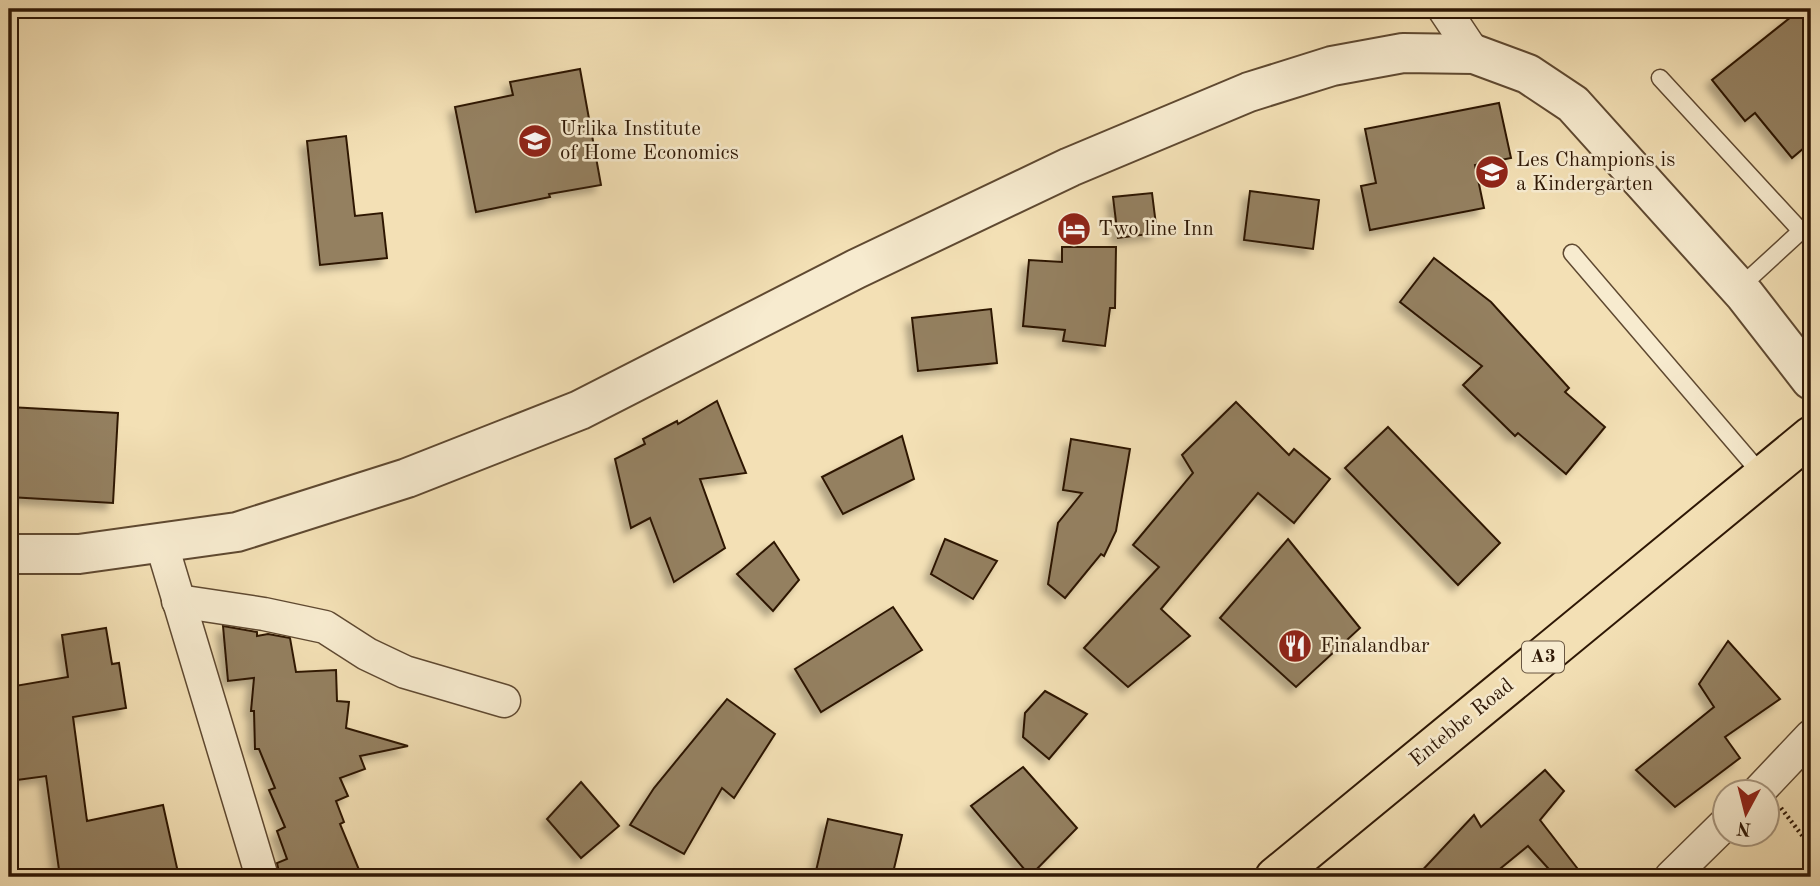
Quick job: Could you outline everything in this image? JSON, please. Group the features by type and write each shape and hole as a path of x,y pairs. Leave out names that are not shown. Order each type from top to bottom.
{"main road":[{"name":"Entebbe Road","path":"1275,877 1811,436"}],"street":[{"path":"1444,9 1474,54"},
{"path":"9,555 79,554 237,532 407,478 580,410 856,269 1032,185 1249,92 1332,66 1403,53 1474,54 1528,74 1573,104 1739,288 1811,380"},
{"path":"161,542 262,877"},
{"path":"178,601 264,614 325,627 367,654 405,672 504,701"},
{"path":"1771,778 1811,736"},
{"path":"1671,877 1712,837"}],"lane":[{"path":"1660,78 1806,232 1739,288"},
{"path":"1572,253 1763,476"}],"path":[{"path":"1782,813 1811,847"}],"building":[{"path":"1801,9 1811,9 1811,142 1792,158 1755,113 1745,121 1712,80"},
{"path":"580,69 601,185 549,194 550,197 476,212 455,107 513,95 510,82"},
{"path":"1499,103 1511,158 1475,165 1484,208 1370,230 1361,186 1376,183 1365,129"},
{"path":"346,136 355,216 382,213 387,258 320,265 307,141"},
{"path":"1250,191 1319,200 1313,249 1244,240"},
{"path":"1152,193 1157,233 1118,238 1113,197"},
{"path":"1062,247 1116,247 1115,308 1110,308 1105,346 1063,341 1065,330 1023,326 1029,260 1062,262"},
{"path":"1434,258 1491,302 1569,388 1565,392 1605,427 1566,474 1518,433 1515,436 1463,385 1482,366 1400,302"},
{"path":"991,309 997,363 918,371 912,318"},
{"path":"717,401 746,473 700,479 725,548 674,582 650,518 631,528 615,459 645,444 643,439 677,421 678,424"},
{"path":"1236,402 1289,455 1294,449 1330,479 1294,523 1258,493 1161,609 1190,636 1128,687 1084,648 1159,567 1133,545 1193,473 1182,455"},
{"path":"9,407 118,413 113,503 9,497"},
{"path":"1388,427 1500,543 1458,585 1345,468"},
{"path":"902,436 914,479 843,514 822,477"},
{"path":"1071,439 1130,449 1116,531 1104,556 1101,554 1065,598 1048,584 1058,523 1082,493 1063,490"},
{"path":"945,539 997,561 973,599 931,574"},
{"path":"1288,539 1360,628 1296,687 1220,618"},
{"path":"774,542 799,580 773,611 737,574"},
{"path":"893,607 922,650 821,712 795,669"},
{"path":"223,626 257,632 257,636 268,634 290,638 296,672 336,670 337,701 349,702 346,728 408,746 360,756 365,769 340,778 348,796 336,801 344,822 340,824 362,877 280,877 277,863 287,859 277,831 285,827 269,790 275,788 259,749 255,749 254,711 251,711 254,678 228,681"},
{"path":"106,628 112,664 119,663 126,708 73,717 87,821 163,805 179,877 108,877 108,873 60,877 46,776 9,781 9,687 68,677 62,635"},
{"path":"1728,641 1780,699 1725,737 1740,758 1675,807 1636,770 1714,707 1699,684"},
{"path":"1045,691 1087,714 1049,759 1023,737 1025,713"},
{"path":"727,699 775,734 734,798 722,788 684,854 630,825 654,788"},
{"path":"1023,767 1077,828 1030,876 971,806"},
{"path":"1545,770 1564,791 1540,820 1584,877 1556,877 1528,846 1490,877 1416,877 1474,815 1481,827"},
{"path":"581,782 619,826 581,858 547,819"},
{"path":"828,819 902,835 892,877 844,877 816,871"}],"place":[{"name":"Urlika Institute of Home Economics","path":"535,141"},
{"name":"Les Champions is a Kindergarten","path":"1492,172"},
{"name":"Two line Inn","path":"1074,229"},
{"name":"Finalandbar","path":"1295,646"}]}
